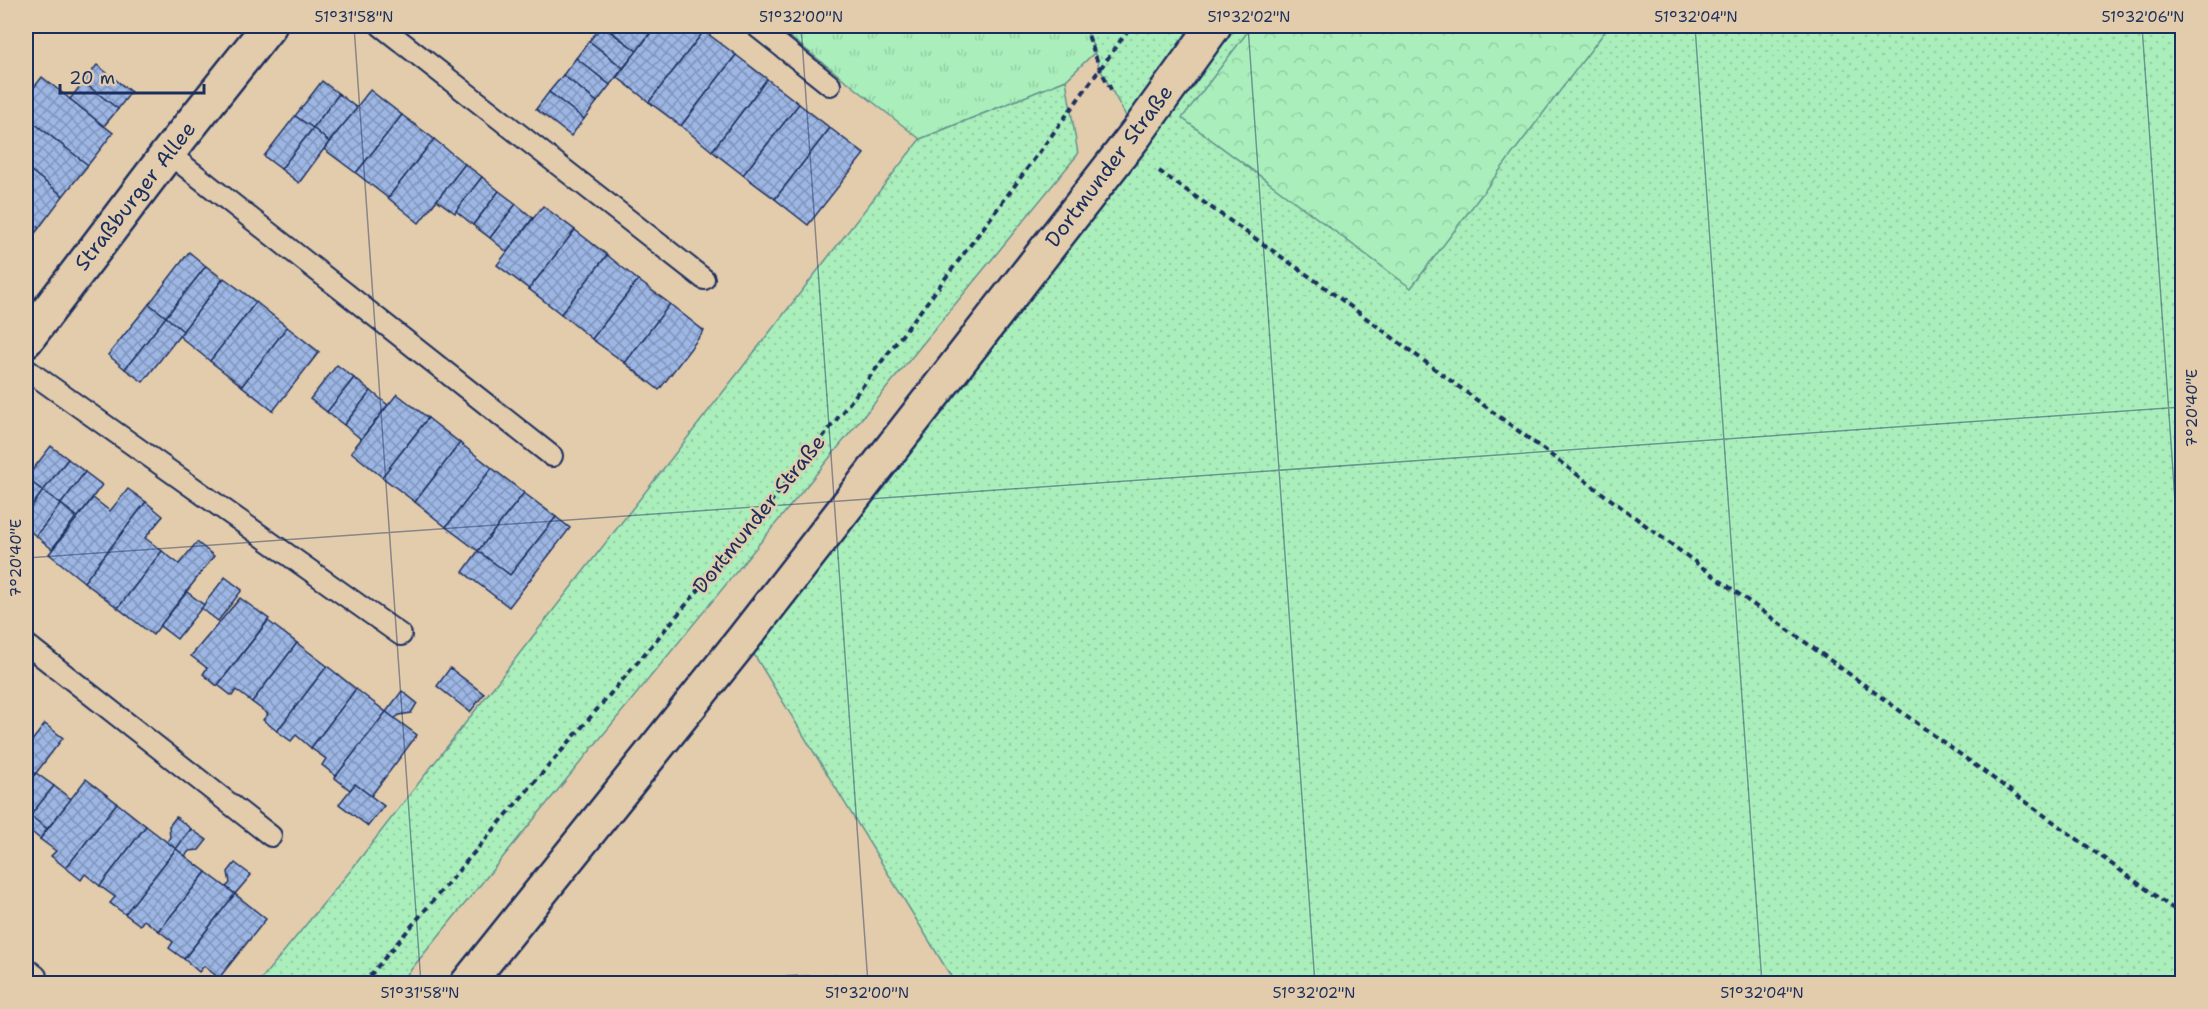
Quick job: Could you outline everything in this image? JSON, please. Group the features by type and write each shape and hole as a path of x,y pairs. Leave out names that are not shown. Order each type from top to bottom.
{"main road":[{"name":"Straßburger Allee","path":"26,340 168,153 269,26"},
{"name":"Dortmunder Straße","path":"467,984 744,638 1136,134 1214,26"}],"lane":[{"path":"381,26 704,279"},
{"path":"756,26 830,85"},
{"path":"168,153 552,456"},
{"path":"26,369 401,635"},
{"path":"26,644 271,836"}],"path":[{"path":"1085,26 1100,69 1152,166 1323,286 1718,579 2182,915"},
{"name":"Dortmunder Straße","path":"363,984 598,710 773,499 938,289 1131,26"}],"green space":[{"path":"776,26 1085,26 1095,52 1066,80 920,139"},
{"path":"1085,26 2182,26 2182,983 955,983 744,638 1136,134 1100,69"},
{"path":"1252,26 1609,26 1411,288 1182,118"},
{"path":"1066,80 1078,154 400,983 258,983 351,870 920,139"}],"building":[{"path":"602,26 637,51 623,68 589,41"},
{"path":"604,26 640,26 650,33 637,51"},
{"path":"656,26 698,26 704,31 649,102 617,77"},
{"path":"704,31 736,55 681,126 649,102"},
{"path":"589,41 623,68 610,85 576,58"},
{"path":"736,55 767,79 712,151 681,126"},
{"path":"576,58 610,85 597,102 563,75"},
{"path":"97,65 131,92 118,109 83,82"},
{"path":"563,75 597,102 584,119 549,92"},
{"path":"42,77 113,133 88,165 26,117 26,98"},
{"path":"767,79 799,104 743,175 712,151"},
{"path":"322,81 339,94 313,128 295,116"},
{"path":"83,82 118,109 104,126 70,99"},
{"path":"370,90 402,115 356,173 324,149"},
{"path":"549,92 584,119 571,136 536,109"},
{"path":"339,94 357,108 329,142 313,128"},
{"path":"799,104 830,128 775,199 743,175"},
{"path":"402,115 434,139 388,198 356,173"},
{"path":"295,116 313,128 281,169 264,156"},
{"path":"26,117 88,165 63,196 26,167"},
{"path":"313,128 329,142 299,183 281,169"},
{"path":"830,128 864,154 808,225 775,199"},
{"path":"434,139 465,164 419,223 388,198"},
{"path":"465,164 482,177 455,213 437,200"},
{"path":"26,167 63,196 39,228 26,217"},
{"path":"482,177 499,191 473,225 456,211"},
{"path":"499,191 516,204 490,238 473,225"},
{"path":"516,204 533,218 507,252 490,238"},
{"path":"543,206 575,230 529,289 497,265"},
{"path":"26,217 39,228 26,245"},
{"path":"575,230 607,255 561,314 529,289"},
{"path":"189,252 206,266 166,317 149,304"},
{"path":"607,255 638,280 592,339 561,314"},
{"path":"206,266 223,279 183,331 166,317"},
{"path":"224,278 256,302 210,361 179,336"},
{"path":"638,280 670,304 625,363 592,339"},
{"path":"256,302 287,327 242,386 210,361"},
{"path":"149,304 166,317 125,369 108,355"},
{"path":"670,304 704,331 659,390 625,363"},
{"path":"166,317 183,331 143,382 125,369"},
{"path":"287,327 319,352 273,411 242,386"},
{"path":"337,365 354,378 327,412 310,399"},
{"path":"354,378 371,391 344,425 327,412"},
{"path":"371,391 388,405 361,439 344,425"},
{"path":"397,394 428,418 382,477 351,452"},
{"path":"428,418 460,443 415,502 382,477"},
{"path":"460,443 492,468 446,527 415,502"},
{"path":"51,446 68,459 43,491 26,478"},
{"path":"68,459 85,472 61,504 43,491"},
{"path":"492,468 524,493 478,551 446,527"},
{"path":"85,472 102,485 78,517 61,504"},
{"path":"26,478 43,491 26,514"},
{"path":"128,489 146,502 84,582 49,554 93,498 110,511"},
{"path":"43,491 61,504 36,536 26,528 26,514"},
{"path":"524,493 556,517 510,575 478,551"},
{"path":"146,502 163,516 145,538 162,551 118,608 84,582"},
{"path":"61,504 76,517 52,549 36,536"},
{"path":"556,517 570,528 509,607 463,572 478,551 510,575"},
{"path":"197,542 214,556 153,635 118,608 162,551 179,564"},
{"path":"225,577 242,590 218,621 201,608"},
{"path":"187,592 204,605 177,639 160,626"},
{"path":"240,598 269,619 217,686 203,674 207,668 191,656"},
{"path":"268,621 297,643 252,702 236,690 232,696 218,685"},
{"path":"297,643 327,666 277,731 263,720 268,714 252,702"},
{"path":"327,666 356,689 311,748 296,735 291,741 277,731"},
{"path":"450,668 484,694 470,712 437,686"},
{"path":"356,689 386,712 336,776 322,765 326,759 311,748"},
{"path":"402,691 417,703 411,713 399,715 394,719 386,712"},
{"path":"386,712 417,735 371,796 355,784 350,790 335,778"},
{"path":"45,724 63,738 26,786 26,745 27,747"},
{"path":"36,773 54,786 30,816 26,812 26,786"},
{"path":"86,779 117,803 66,868 51,856 56,851 40,839"},
{"path":"355,784 384,806 368,826 339,804"},
{"path":"54,786 71,799 47,829 30,816"},
{"path":"117,803 146,826 100,886 85,874 81,880 66,868"},
{"path":"26,812 47,829 40,839 26,827"},
{"path":"176,817 191,829 176,849 167,842 170,837 169,826"},
{"path":"146,826 176,849 125,914 110,903 115,897 100,886"},
{"path":"191,829 207,840 199,850 189,851 185,856 176,849"},
{"path":"176,849 206,872 159,931 144,920 140,925 125,914"},
{"path":"235,863 251,875 235,894 226,887 230,883 228,872"},
{"path":"206,872 235,894 184,959 169,948 173,942 159,931"},
{"path":"235,894 266,919 219,978 204,966 199,972 184,959"},
{"path":"845,975 846,984 785,984 785,977"}]}
